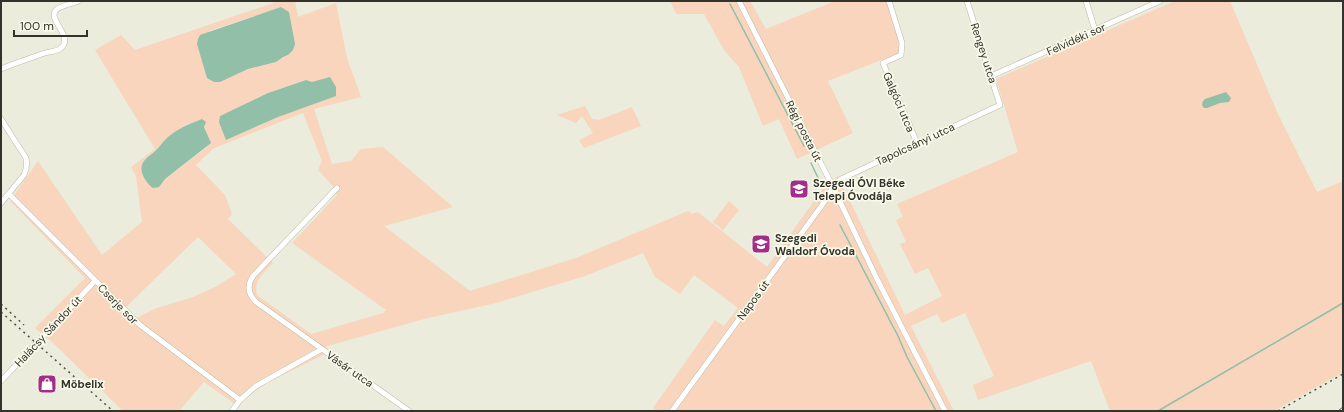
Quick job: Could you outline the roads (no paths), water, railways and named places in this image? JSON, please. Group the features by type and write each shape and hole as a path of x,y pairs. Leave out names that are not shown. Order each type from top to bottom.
{"street":[{"path":"1,69 62,48 65,39 54,17 54,12 57,9 79,1"},
{"name":"Régi posta út","path":"739,1 877,279 945,411"},
{"name":"Galgóci utca","path":"889,1 902,43 901,55 883,63 917,143"},
{"name":"Rengey utca","path":"967,1 1000,105"},
{"path":"1086,1 1095,30"},
{"name":"Felvidéki sor","path":"991,76 1160,1"},
{"name":"Tapolcsányi utca","path":"833,188 841,179 1000,105"},
{"path":"1,119 26,158 27,164 24,175 1,203"},
{"path":"322,349 256,302 250,294 249,285 254,276 337,188"},
{"name":"Napos út","path":"672,411 833,188"},
{"name":"Cserje sor","path":"9,194 140,325 240,400"},
{"name":"Halácsy Sándor út","path":"1,381 95,281"},
{"name":"Vásár utca","path":"232,411 240,400 256,386 322,349 409,411"}],"waterway":[{"path":"730,4 804,146"},
{"path":"811,163 820,182"},
{"path":"840,225 936,411"},
{"path":"1158,411 1343,303"}],"tram line":[{"path":"1338,411 1343,407"}],"railway":[{"path":"1,304 24,325"},
{"path":"1,312 113,411"},
{"path":"1278,411 1343,374"}],"place":[{"name":"Szegedi ÓVI Béke Telepi Óvodája","path":"799,189"},
{"name":"Szegedi Waldorf Óvoda","path":"761,244"},
{"name":"Möbelix","path":"47,384"}]}
